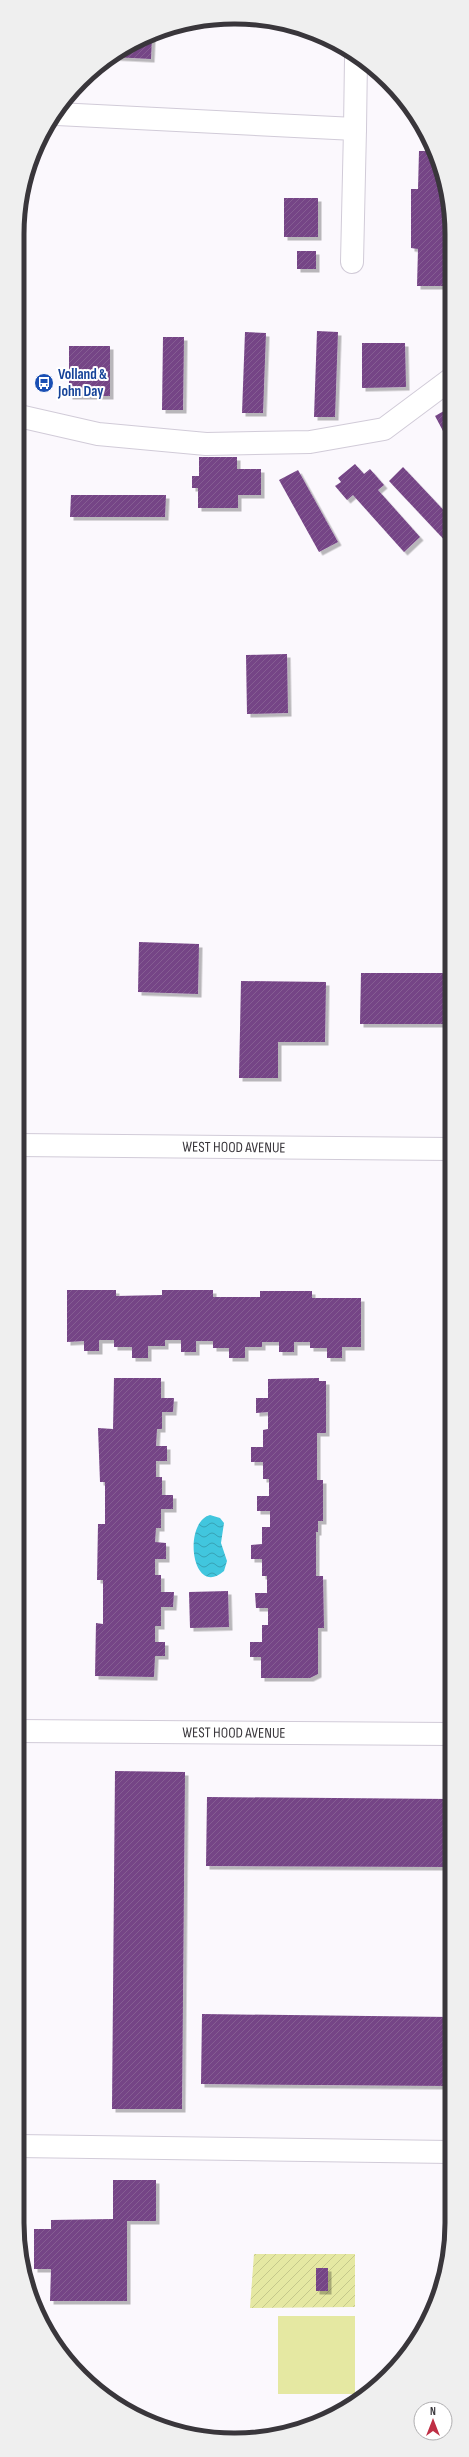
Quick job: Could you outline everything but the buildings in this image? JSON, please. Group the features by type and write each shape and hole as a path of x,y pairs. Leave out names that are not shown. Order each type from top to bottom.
{"street":[{"path":"352,262 356,62"},
{"path":"62,114 355,129"},
{"path":"24,417 98,434 206,444 310,442 384,428 445,383"},
{"name":"WEST HOOD AVENUE","path":"24,1145 445,1149"},
{"name":"WEST HOOD AVENUE","path":"24,1731 445,1734"},
{"path":"24,2146 445,2152"}],"green space":[{"path":"254,2254 355,2254 355,2307 250,2308"},
{"path":"278,2316 355,2316 355,2394 278,2394"}],"water":[{"path":"210,1515 220,1518 224,1523 221,1543 227,1561 224,1571 213,1577 204,1575 198,1568 194,1556 196,1531 201,1521"}],"place":[{"name":"Volland & John Day","path":"44,383"}]}
